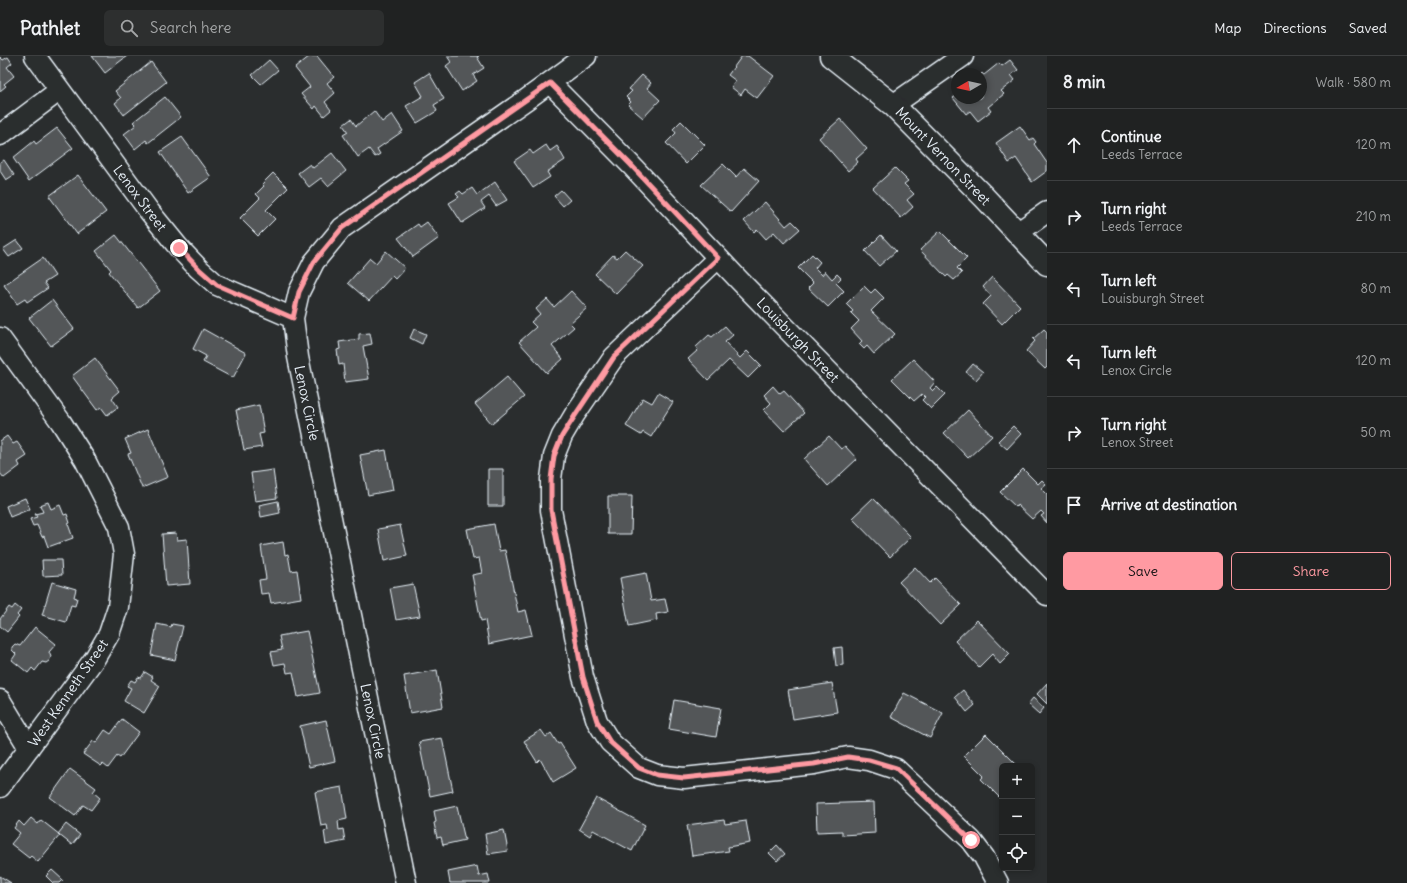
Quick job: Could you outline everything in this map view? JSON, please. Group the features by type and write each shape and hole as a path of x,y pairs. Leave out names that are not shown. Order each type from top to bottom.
{"main road":[{"name":"Mount Vernon Street","path":"831,56 893,105 1047,264"}],"street":[{"name":"Lenox Street","path":"35,56 149,211 179,248 199,269 217,285 293,318"},
{"name":"Lenox Circle","path":"406,883 298,357 293,318 299,292 314,262 342,228 550,83 586,56"},
{"path":"893,105 963,56"},
{"name":"Louisburgh Street","path":"550,83 631,165 718,258 1047,595"},
{"path":"0,135 60,90"},
{"path":"1017,233 1047,212"},
{"path":"718,258 614,357 562,436 554,456 551,479 551,510 583,677 597,721 610,742 639,768 657,775 684,778 814,764 848,757 869,760 896,768 971,840 984,857 998,883"},
{"name":"West Kenneth Street","path":"0,338 61,422 85,460 119,527 124,554 118,607 109,634 95,658 0,787"},
{"path":"0,700 29,748"}],"building":[{"path":"92,56 127,56 105,73"},
{"path":"310,56 317,56 334,77 327,83 335,93 325,102 331,110 324,116 316,106 314,109 301,94 310,87 295,68"},
{"path":"447,56 479,56 477,57 484,68 473,75 477,81 462,91 446,66 451,62"},
{"path":"742,56 748,56 774,76 757,98 745,89 741,95 731,87 736,81 728,75"},
{"path":"0,57 3,60 8,57 12,63 7,67 14,76 4,84 6,86 0,91"},
{"path":"269,60 278,70 261,84 252,75"},
{"path":"1010,60 1018,70 1011,75 1015,80 1001,91 1004,94 988,107 991,111 978,121 970,111 966,114 958,104 987,104 987,73 999,63 1002,66"},
{"path":"151,62 166,82 124,115 115,103 121,98 115,91"},
{"path":"429,73 444,99 434,105 437,111 417,123 406,106 423,96 415,82"},
{"path":"642,75 651,83 647,88 660,100 643,118 628,105 631,102 626,97 632,91 629,89"},
{"path":"165,97 181,117 148,143 146,140 135,149 124,134 136,125 133,122"},
{"path":"374,111 382,122 392,114 403,131 377,149 380,154 375,157 369,149 358,157 343,135 348,132 343,125 351,119 356,126"},
{"path":"840,119 867,149 856,159 858,162 848,171 819,138"},
{"path":"681,121 705,145 686,164 666,143 676,133 673,129"},
{"path":"1020,126 1030,140 1033,138 1036,142 1034,144 1047,163 1047,171 1032,182 1016,158 1009,163 996,143"},
{"path":"57,128 73,148 29,181 13,158 34,141 36,144"},
{"path":"182,137 211,177 188,193 160,152"},
{"path":"546,145 550,151 557,146 565,160 547,172 550,177 533,188 514,161 530,150 533,154"},
{"path":"332,153 346,171 328,186 321,178 309,187 298,173 310,164 313,168"},
{"path":"4,160 14,175 6,180 0,171 0,162"},
{"path":"723,164 736,177 744,168 759,181 731,212 701,185"},
{"path":"895,168 908,181 904,184 914,194 907,200 913,207 901,218 873,188"},
{"path":"273,173 288,188 266,210 275,219 258,236 240,218 260,198 256,194 264,186 262,184"},
{"path":"78,175 106,212 77,234 49,196"},
{"path":"495,182 507,200 496,206 489,196 481,202 485,208 462,223 449,203 459,197 456,194 460,191 463,194 472,188 477,195"},
{"path":"561,190 570,200 563,206 554,196"},
{"path":"765,202 786,226 792,221 800,229 784,243 774,232 766,239 757,229 754,232 744,221"},
{"path":"427,222 439,238 413,257 398,238 418,224 420,227"},
{"path":"940,231 967,258 957,268 962,273 954,280 948,275 946,277 920,250"},
{"path":"116,235 160,291 138,308 109,272 111,270 96,251"},
{"path":"881,235 896,251 879,266 865,251"},
{"path":"17,240 23,248 9,257 3,249"},
{"path":"625,250 643,266 616,294 595,274 613,255 617,258"},
{"path":"386,251 405,268 395,279 392,276 369,301 348,283 370,258 376,263"},
{"path":"812,254 820,262 815,268 822,275 825,271 832,279 837,274 841,278 836,283 844,291 828,307 808,288 813,283 798,268"},
{"path":"43,258 55,276 44,283 48,288 27,302 25,299 17,304 4,285"},
{"path":"992,277 1020,306 1002,324 983,304 991,296 983,287"},
{"path":"864,286 871,293 875,289 884,298 871,311 895,334 874,354 867,346 864,349 859,344 862,341 851,329 859,321 851,313 853,311 846,304"},
{"path":"571,291 587,308 570,323 574,327 552,346 563,359 547,373 519,342 536,327 531,322 540,314 536,309 547,299 554,307"},
{"path":"52,300 74,329 51,346 29,318"},
{"path":"725,326 733,335 725,342 740,358 747,351 761,365 748,378 729,360 708,380 688,359 698,350 696,347 709,335 712,337"},
{"path":"203,329 246,353 233,378 203,362 206,356 193,349"},
{"path":"414,329 426,334 422,344 410,338"},
{"path":"1044,329 1047,332 1047,367 1045,369 1026,351 1035,341 1033,339"},
{"path":"370,333 372,344 363,346 369,379 345,382 343,364 339,365 337,350 340,349 339,342 359,339 359,334"},
{"path":"95,358 120,391 112,398 118,407 107,415 101,407 97,410 72,376"},
{"path":"913,359 935,382 930,388 933,391 937,387 945,395 931,409 922,400 925,397 922,394 914,401 892,379"},
{"path":"973,364 983,372 976,380 966,372"},
{"path":"507,377 524,397 492,424 475,404"},
{"path":"773,386 780,394 784,391 804,413 784,431 764,410 771,403 764,395"},
{"path":"658,393 673,402 651,437 643,432 641,435 626,426 643,398 652,403"},
{"path":"259,405 264,433 259,434 262,447 244,450 236,410"},
{"path":"968,410 992,436 968,458 944,433"},
{"path":"1013,426 1021,434 1007,449 998,441"},
{"path":"148,429 168,477 142,488 128,454 131,453 125,439"},
{"path":"7,436 13,444 17,442 27,456 18,462 20,466 4,478 0,473 0,441"},
{"path":"829,436 841,449 845,446 857,459 828,486 804,459"},
{"path":"386,450 393,490 368,495 360,455"},
{"path":"488,469 503,469 503,506 488,506"},
{"path":"1023,469 1038,484 1042,480 1046,484 1041,488 1047,494 1047,523 1041,516 1044,514 1041,511 1032,519 1000,492"},
{"path":"273,470 277,498 255,501 251,473"},
{"path":"608,496 632,496 631,534 608,534"},
{"path":"25,498 30,509 10,517 6,506"},
{"path":"873,498 911,537 890,557 852,518"},
{"path":"278,501 280,513 261,517 259,505"},
{"path":"48,502 51,509 60,505 64,515 67,514 70,523 68,524 73,538 48,547 44,536 42,537 37,525 33,526 30,519 37,517 35,514 43,512 40,505"},
{"path":"494,524 499,551 505,550 518,612 526,610 532,635 489,644 485,620 481,621 472,575 482,573 479,558 473,559 467,529"},
{"path":"400,525 407,556 384,561 378,529"},
{"path":"176,533 177,540 187,539 190,584 166,586 162,534"},
{"path":"283,542 285,555 288,554 291,571 297,570 301,598 271,603 269,593 261,594 259,580 266,579 261,546"},
{"path":"42,560 61,560 62,575 43,576"},
{"path":"915,567 930,583 935,578 961,605 940,625 899,582"},
{"path":"646,573 651,601 665,599 668,612 656,614 657,620 629,626 620,578"},
{"path":"52,582 76,589 74,597 77,598 75,606 71,605 66,622 42,615"},
{"path":"413,584 420,616 396,620 390,588"},
{"path":"15,605 21,610 17,615 19,617 7,632 0,626 0,619 9,607 12,609"},
{"path":"977,620 1010,654 1000,664 992,654 979,667 955,641"},
{"path":"157,624 171,627 172,624 183,626 175,660 151,655"},
{"path":"35,627 56,644 49,652 51,657 49,661 46,663 42,662 35,671 32,668 28,673 12,660 16,654 12,650 12,647 15,644 20,646"},
{"path":"307,631 320,693 298,697 293,672 287,673 285,663 274,665 271,652 282,650 279,636"},
{"path":"842,647 843,665 836,666 834,648"},
{"path":"437,670 443,707 410,713 404,676"},
{"path":"145,672 153,677 151,680 160,686 144,713 124,701 131,688 127,686 131,680 135,682 138,677 141,678"},
{"path":"832,683 837,712 793,719 788,690"},
{"path":"1047,683 1047,704 1037,694"},
{"path":"963,690 975,705 967,712 955,697"},
{"path":"904,693 943,713 930,738 891,717"},
{"path":"1033,698 1044,708 1039,714 1028,704"},
{"path":"674,700 721,708 716,737 669,729"},
{"path":"122,719 139,732 120,758 117,756 108,768 103,764 101,766 83,754 93,741 96,743 105,730 111,734"},
{"path":"326,720 335,761 309,767 300,726"},
{"path":"541,730 546,737 551,733 558,744 560,743 576,768 553,782 540,759 537,762 524,741"},
{"path":"986,734 1015,763 999,763 999,797 981,779 984,776 964,756"},
{"path":"442,738 453,791 430,796 419,742"},
{"path":"70,769 96,788 93,792 100,798 91,810 83,805 75,816 50,797"},
{"path":"342,787 347,819 338,821 339,830 343,829 345,841 326,845 324,831 328,830 327,825 321,826 315,792"},
{"path":"596,798 645,825 632,851 593,830 590,836 579,829"},
{"path":"874,802 875,833 842,835 842,831 817,832 816,804"},
{"path":"457,806 465,840 443,845 441,837 437,838 434,823 436,822 434,811"},
{"path":"31,818 38,824 41,820 60,835 38,862 31,856 29,858 11,844 20,833 14,828 19,821 24,826"},
{"path":"724,820 725,824 746,821 750,843 728,847 729,851 692,856 687,825"},
{"path":"66,824 80,835 72,845 58,834"},
{"path":"504,830 508,851 488,854 485,834"},
{"path":"777,845 785,854 777,861 769,853"},
{"path":"477,866 479,876 488,874 490,883 450,883 448,872"},
{"path":"52,870 63,880 60,883 53,883 46,876"},
{"path":"0,876 11,883 0,883"}],"route":[{"path":"179,248 217,285 293,318 299,292 314,262 342,228 550,83 631,165 718,258 614,357 562,436 554,456 551,479 551,510 583,677 597,721 610,742 639,768 657,775 684,778 814,764 848,757 869,760 896,768 971,840"}]}
